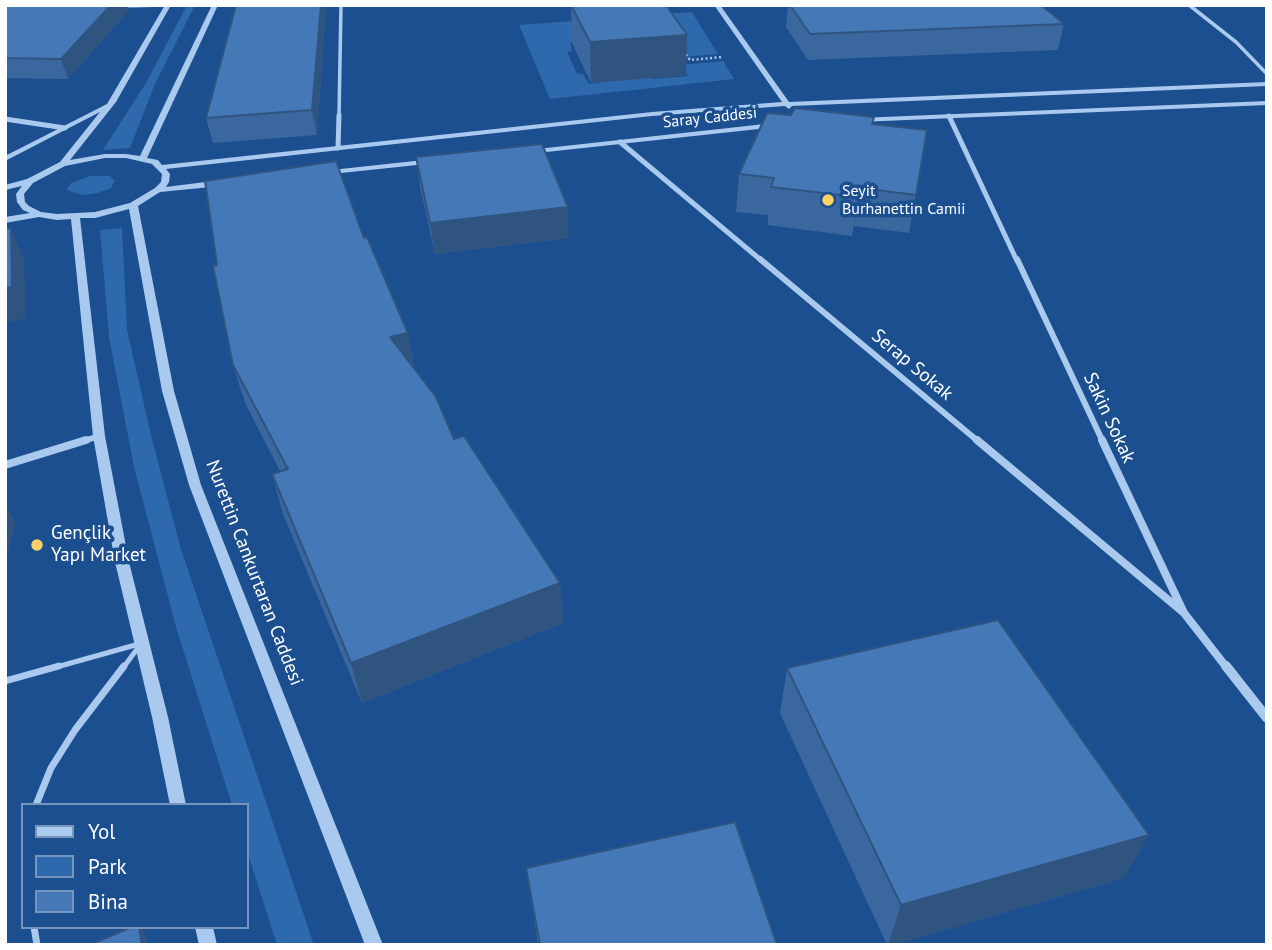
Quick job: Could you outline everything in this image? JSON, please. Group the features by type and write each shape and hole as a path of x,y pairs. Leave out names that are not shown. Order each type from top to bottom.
{"street":[{"path":"63,164 112,102 168,5"},
{"path":"114,6 168,5"},
{"path":"143,158 215,5"},
{"path":"338,148 341,5"},
{"path":"717,5 793,113"},
{"path":"1189,5 1236,42 1267,74"},
{"name":"Saray Caddesi","path":"163,167 652,114 787,104 1267,84"},
{"path":"5,159 112,102"},
{"path":"854,120 1267,103"},
{"name":"Sakin Sokak","path":"949,116 1184,613 1267,718"},
{"path":"5,119 65,128"},
{"name":"Saray Caddesi","path":"511,153 786,124"},
{"name":"Serap Sokak","path":"620,142 1184,613"},
{"path":"5,188 30,181 63,164 105,156 143,158 163,167 166,174 165,182 158,190 133,205 75,218 38,214 5,220"},
{"path":"308,174 443,160"},
{"path":"30,181 20,194 21,202 38,214"},
{"path":"158,190 226,183"},
{"name":"Nurettin Cankurtaran Caddesi","path":"133,205 168,391 195,485 374,945"},
{"path":"75,218 99,436 122,562 178,803"},
{"path":"5,465 99,436"}],"lane":[{"path":"5,681 142,643"},
{"path":"37,803 51,768 75,730 142,643"}],"path":[{"path":"682,51 690,60"}],"green space":[{"path":"187,5 195,5 155,84 130,148 103,150 146,83"},
{"path":"692,12 718,54 683,57 663,35 570,42 572,51 567,52 577,74 583,74 589,84 651,76 652,79 688,76 682,65 723,61 734,79 550,99 519,25"},
{"path":"90,176 110,176 115,181 111,188 98,193 82,195 67,190 71,183"},
{"path":"122,228 127,330 180,546 314,945 277,945 248,854 248,803 231,803 176,627 134,467 109,337 100,230"}],"building":[{"path":"5,5 111,5 61,59 5,58"},
{"path":"236,5 321,5 312,110 206,118"},
{"path":"571,5 666,5 687,35 590,42"},
{"path":"790,5 1041,5 1064,24 810,34"},
{"path":"795,108 874,117 872,124 927,130 916,195 860,188 858,197 771,187 774,178 739,174 767,113 791,115"},
{"path":"542,144 568,207 430,223 416,157"},
{"path":"336,161 364,238 367,237 408,333 390,337 436,397 454,439 464,436 560,583 351,663 272,474 288,469 233,365 213,266 217,265 205,181"},
{"path":"5,227 11,229 12,287 5,288"},
{"path":"998,620 1149,835 901,905 787,668"},
{"path":"735,822 777,945 540,945 526,868"},
{"path":"127,929 139,929 142,945 89,945"}],"place":[{"name":"Seyit Burhanettin Camii","path":"828,200"},
{"name":"Gençlik Yapı Market","path":"37,545"}]}
